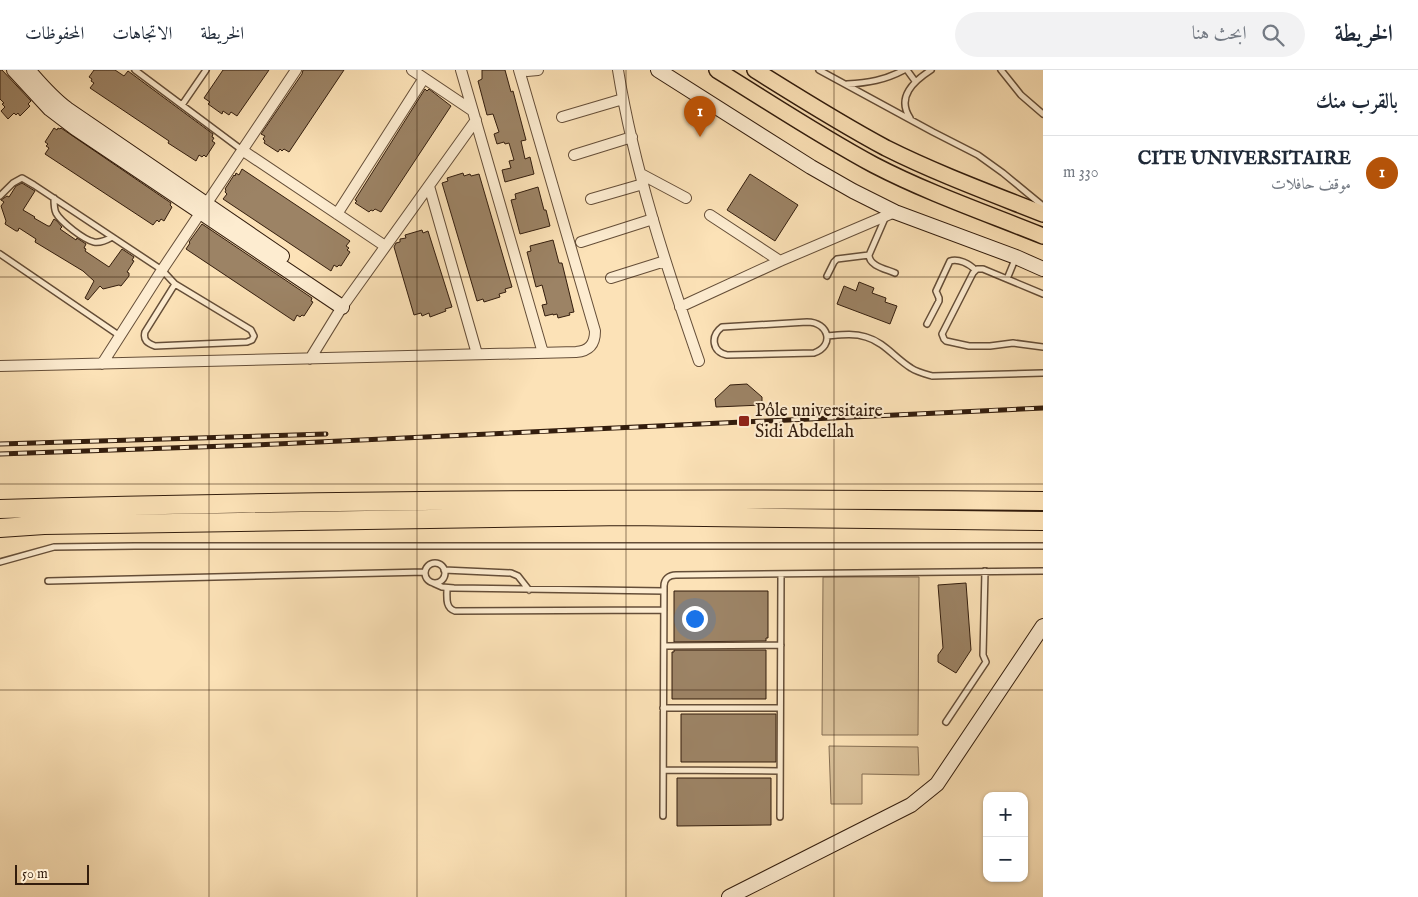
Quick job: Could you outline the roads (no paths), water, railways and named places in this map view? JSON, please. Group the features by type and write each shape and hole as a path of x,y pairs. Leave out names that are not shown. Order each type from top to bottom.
{"highway":[{"path":"0,510 484,500 778,499 1043,501"},
{"path":"0,528 44,525 626,516 1043,521"}],"main road":[{"path":"717,70 845,149 875,165 937,194 1043,236"},
{"path":"755,70 769,75 828,116 887,148 947,176 1043,214"}],"street":[{"path":"14,70 44,103 60,117 204,208"},
{"path":"28,70 67,109 204,208 344,303"},
{"path":"102,364 162,270 296,70"},
{"path":"412,70 474,115"},
{"path":"461,70 543,353"},
{"path":"0,366 583,352 593,344 595,331 523,71 538,70"},
{"path":"618,70 623,99 653,220 699,361"},
{"path":"658,70 811,167 891,214 1016,257 1043,269"},
{"path":"337,214 424,78"},
{"path":"562,117 623,99"},
{"path":"310,359 344,303 429,186 474,115"},
{"path":"574,155 632,137"},
{"path":"242,150 385,246"},
{"path":"591,198 642,179 686,198"},
{"path":"429,186 477,354"},
{"path":"680,307 780,261 891,214"},
{"path":"710,215 780,261"},
{"path":"581,242 653,220"},
{"path":"611,278 665,260"},
{"path":"729,897 911,804 937,784 1043,626"}],"lane":[{"path":"135,70 242,150"},
{"path":"182,105 206,70"},
{"path":"819,70 988,162 1018,184 1043,206"},
{"path":"846,84 877,81 905,70 915,81"},
{"path":"912,121 908,115 906,101 909,90 915,81 931,70"},
{"path":"1001,70 1021,95 1043,114"},
{"path":"0,196 13,183 22,178 162,270 175,284 251,330 254,336 252,340 247,342 155,346 149,344 144,337 145,332 175,284"},
{"path":"54,198 55,210 60,220 88,239 93,242 100,242 112,237"},
{"path":"891,214 869,255 869,259 872,263 895,273"},
{"path":"0,254 120,336"},
{"path":"827,276 837,259 869,255"},
{"path":"1007,279 1016,257"},
{"path":"927,324 939,302 936,291 950,260 954,259 970,265 974,270"},
{"path":"974,270 983,269 1043,294"},
{"path":"974,270 942,332 944,339 969,346 1013,344 1043,346"},
{"path":"815,322 821,325 827,336 824,348 809,354 728,356 722,354 714,346 715,335 722,327 815,322"},
{"path":"827,336 849,334 868,337 883,346 909,367 932,376 1043,373"},
{"path":"0,562 54,547 1043,546"},
{"path":"529,590 518,576 512,572 444,570 436,564 429,566 425,572 427,579 447,588 529,590 664,591"},
{"path":"433,583 442,580 444,570"},
{"path":"664,816 664,591 665,581 668,577 674,575 1043,571"},
{"path":"48,581 425,572"},
{"path":"946,722 986,662 983,654 985,572"},
{"path":"780,817 781,574"},
{"path":"447,588 448,605 455,612 664,610"},
{"path":"664,646 781,645"},
{"path":"664,708 780,708"},
{"path":"664,770 780,771"}],"railway":[{"path":"0,454 255,445 1043,408"},
{"path":"0,444 326,434"}],"place":[{"name":"CITE UNIVERSITAIRE","path":"700,137"},
{"name":"Pôle universitaire Sidi Abdellah","path":"744,421"}]}
